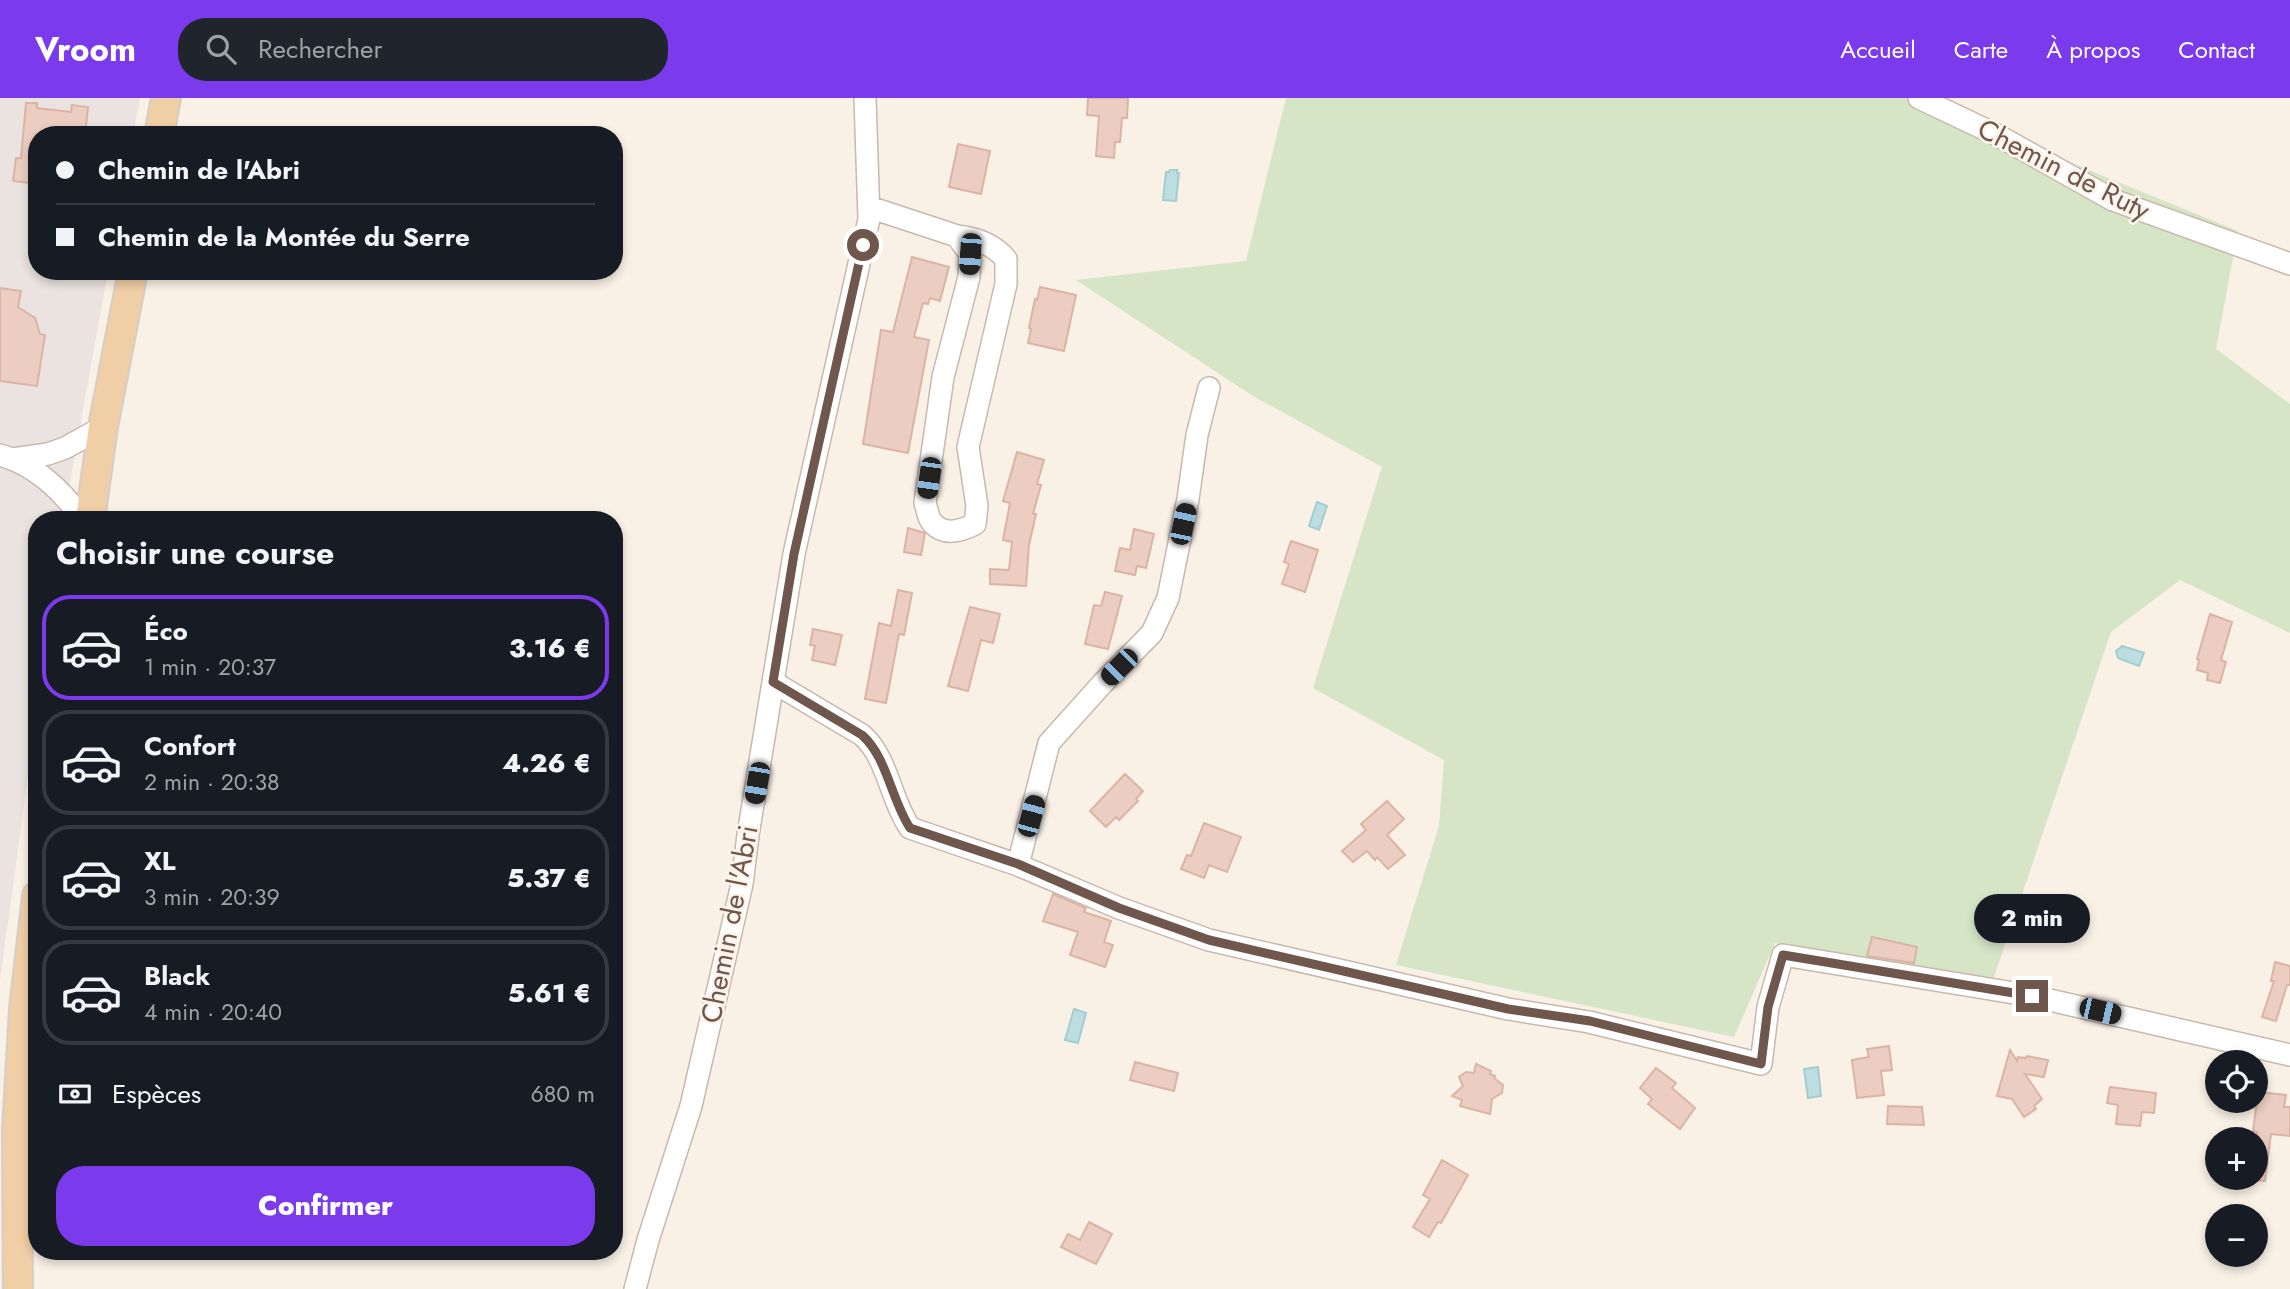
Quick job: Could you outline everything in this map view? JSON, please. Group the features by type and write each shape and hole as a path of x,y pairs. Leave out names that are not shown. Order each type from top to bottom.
{"main road":[{"path":"161,126 166,98"},
{"path":"91,511 103,427 131,280"},
{"path":"18,1289 17,1132 28,974"}],"street":[{"name":"Chemin de l'Abri","path":"635,1289 691,1106 742,884 794,554 869,219 865,98"},
{"name":"Chemin de Ruty","path":"1919,98 1997,135 2113,201 2290,264"},
{"path":"869,207 957,236 972,237 997,248 1006,259 1006,284 968,447 977,506 975,524 962,531 948,532 932,521 925,503 943,377 968,278 970,254 957,236"},
{"path":"1018,864 1049,743 1152,633 1168,598 1209,388"},
{"path":"6,457 48,454 103,427"},
{"path":"6,457 46,479 63,494 76,511"},
{"path":"773,682 862,735 874,745 899,812 910,828 1018,864 1119,908 1209,940 1508,1009 1590,1021 1761,1064 1768,1007 1783,955 2032,996 2290,1055"}],"shaded area":[{"path":"0,98 140,98 135,126 28,126 28,280 106,280 65,511 28,511 28,776 0,980"}],"green space":[{"path":"1286,98 1913,98 2238,231 2216,349 2290,404 2290,633 2180,580 2111,632 1992,983 1775,943 1734,1037 1396,965 1439,826 1444,760 1313,688 1382,467 1253,396 1076,280 1246,261"}],"water":[{"path":"1177,170 1179,173 1176,201 1163,200 1166,172"},
{"path":"1317,502 1327,506 1319,530 1309,526"},
{"path":"2122,646 2144,653 2139,666 2118,658 2116,651"},
{"path":"1074,1009 1086,1013 1078,1043 1065,1040"},
{"path":"1818,1067 1821,1096 1808,1098 1804,1069"}],"building":[{"path":"1088,98 1128,98 1127,118 1122,118 1120,142 1115,142 1114,158 1096,156 1099,116 1087,115"},
{"path":"26,103 37,103 37,108 71,112 72,105 88,107 86,126 28,126 28,183 13,181 16,158 21,158"},
{"path":"958,144 990,151 981,194 949,187"},
{"path":"912,257 949,267 940,301 930,298 928,304 923,303 914,337 929,340 908,453 863,444 881,330 893,332"},
{"path":"1040,287 1076,295 1064,351 1028,343 1035,299 1037,300"},
{"path":"0,288 21,291 18,307 35,318 40,334 45,335 37,386 0,381"},
{"path":"1017,452 1044,460 1037,484 1041,485 1033,514 1036,514 1029,545 1026,586 990,584 990,569 1009,570 1012,542 1003,540 1010,503 1003,501"},
{"path":"908,528 925,533 921,555 904,552"},
{"path":"1134,529 1154,534 1146,568 1137,566 1135,575 1115,571 1120,548 1130,550"},
{"path":"1291,541 1318,550 1305,592 1282,584 1289,564 1284,562"},
{"path":"898,590 912,593 904,635 899,634 886,703 865,699 879,623 891,626"},
{"path":"1105,592 1122,596 1108,649 1085,644 1094,605 1101,606"},
{"path":"970,607 1000,614 993,643 981,640 968,691 948,686"},
{"path":"2210,614 2232,622 2221,660 2226,662 2220,683 2207,680 2208,673 2197,670 2197,659"},
{"path":"813,629 842,635 835,665 812,660 815,646 810,645"},
{"path":"1125,774 1143,791 1136,799 1138,801 1119,820 1116,817 1106,827 1090,811"},
{"path":"1387,801 1404,819 1387,835 1405,855 1388,869 1367,851 1353,862 1342,851 1366,830 1361,824"},
{"path":"1204,823 1241,837 1227,872 1209,865 1204,878 1181,869 1187,855 1191,856"},
{"path":"1053,894 1086,908 1084,912 1111,921 1104,942 1113,945 1105,967 1070,955 1078,932 1043,921"},
{"path":"1872,937 1917,947 1914,963 1867,956"},
{"path":"2275,962 2290,966 2290,985 2287,985 2276,1021 2262,1017 2274,981 2271,981"},
{"path":"1889,1046 1892,1070 1881,1071 1884,1095 1857,1098 1852,1060 1869,1057 1867,1049"},
{"path":"2010,1050 2017,1061 2018,1057 2027,1056 2048,1060 2044,1077 2025,1074 2042,1099 2034,1106 2036,1109 2024,1117 2012,1099 1997,1096"},
{"path":"1135,1062 1178,1073 1174,1091 1130,1080"},
{"path":"1476,1064 1491,1071 1490,1074 1503,1085 1502,1093 1492,1099 1490,1114 1460,1106 1462,1100 1452,1096 1463,1086 1459,1077 1466,1072 1474,1073"},
{"path":"1656,1068 1676,1083 1672,1088 1695,1108 1680,1129 1648,1104 1652,1099 1640,1088"},
{"path":"2110,1087 2156,1093 2154,1113 2142,1112 2140,1126 2116,1124 2118,1105 2107,1103"},
{"path":"2268,1093 2286,1095 2284,1107 2290,1107 2290,1136 2271,1134 2268,1158 2268,1127 2254,1127 2255,1113 2268,1113"},
{"path":"1888,1106 1922,1107 1924,1125 1887,1124"},
{"path":"1442,1160 1468,1175 1441,1223 1438,1222 1429,1237 1413,1227 1430,1199 1423,1195"},
{"path":"1089,1222 1112,1234 1096,1264 1061,1247 1068,1234 1080,1240"}],"route":[{"path":"863,245 794,554 773,682 862,735 874,745 899,812 910,828 1018,864 1119,908 1209,940 1508,1009 1590,1021 1761,1064 1768,1007 1783,955 2032,996"}]}
